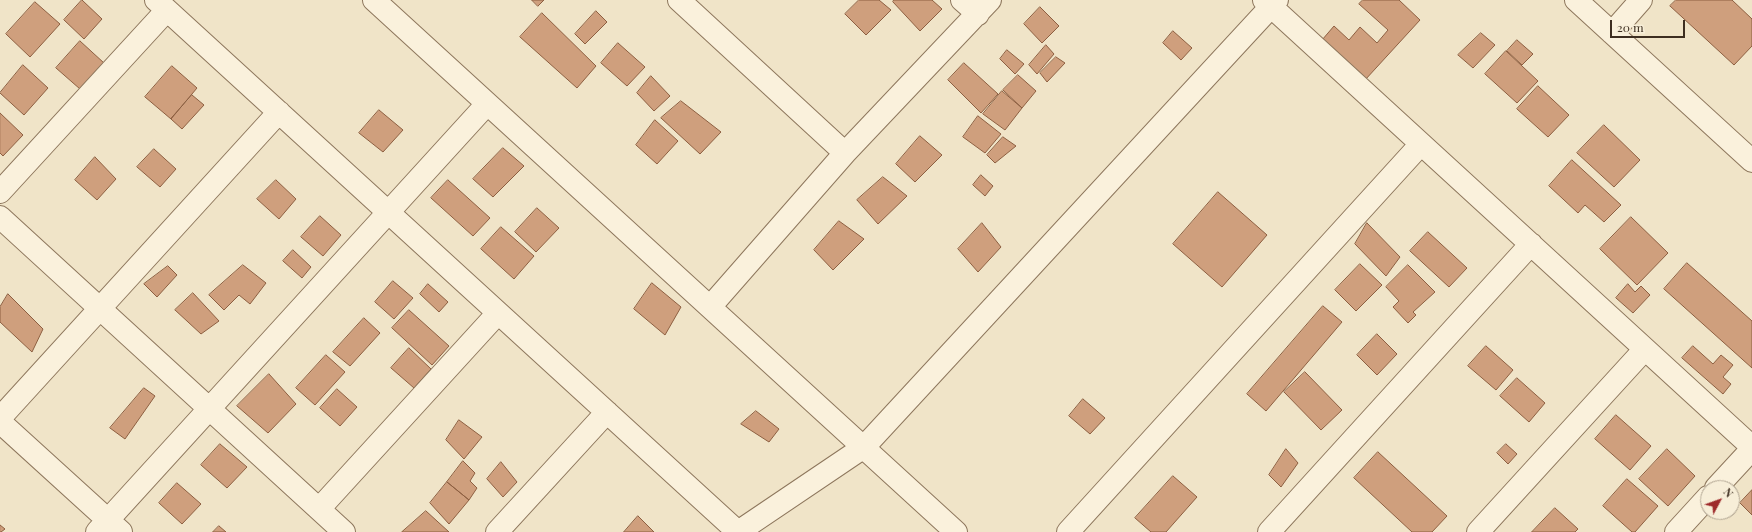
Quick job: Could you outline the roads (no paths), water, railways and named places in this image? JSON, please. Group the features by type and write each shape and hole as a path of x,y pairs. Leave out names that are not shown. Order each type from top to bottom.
{"street":[{"path":"374,0 956,532"},
{"path":"679,0 845,153"},
{"path":"1576,0 1752,161"},
{"path":"1612,33 1641,0"},
{"path":"0,192 162,5 738,532 864,447 1271,2 1421,144 1752,448 1723,480"},
{"path":"710,307 977,5"},
{"path":"0,422 108,528 209,409 487,104"},
{"path":"0,418 279,112"},
{"path":"1068,532 1421,144"},
{"path":"0,218 344,532"},
{"path":"1269,532 1531,244"},
{"path":"319,509 498,313"},
{"path":"1478,532 1645,349"},
{"path":"497,532 607,412"},
{"path":"1676,532 1700,506"}]}
